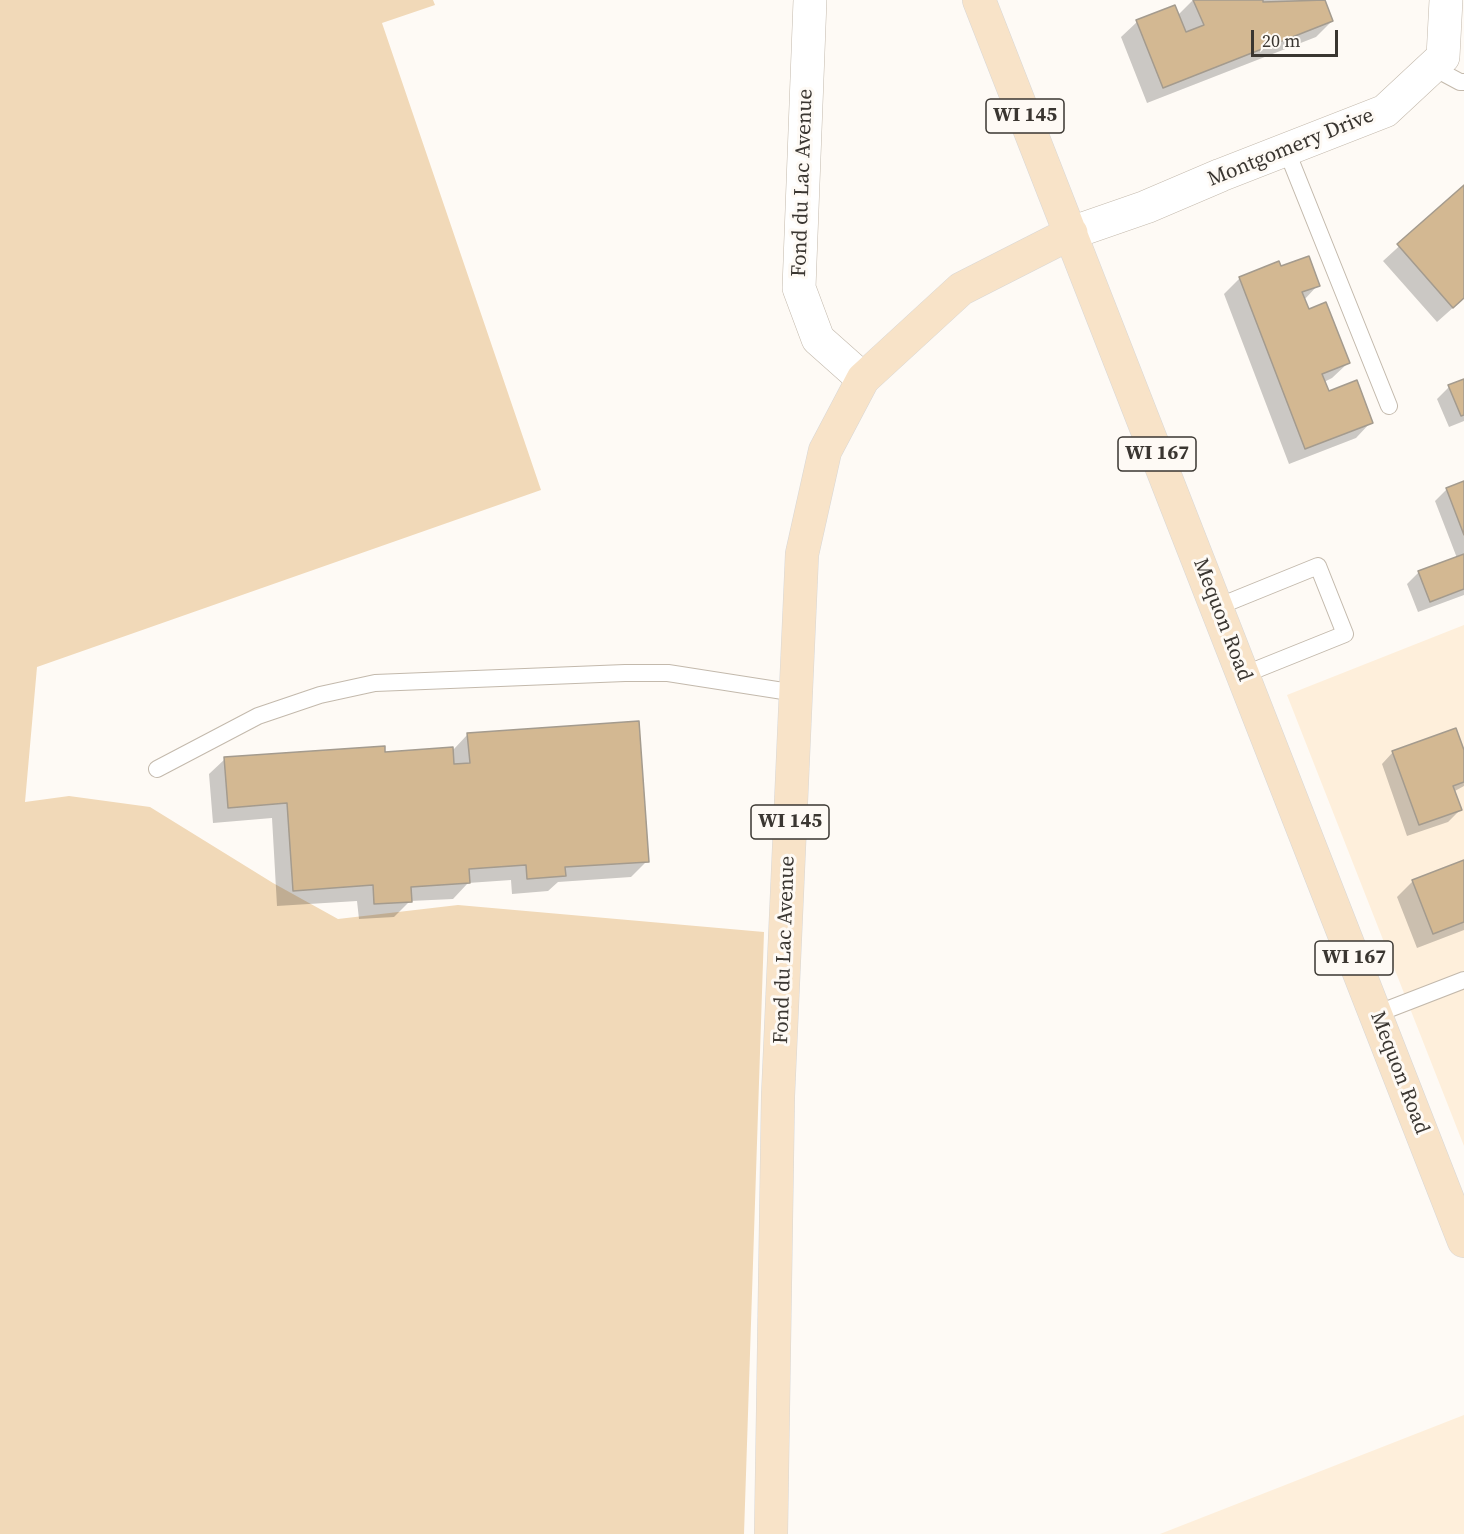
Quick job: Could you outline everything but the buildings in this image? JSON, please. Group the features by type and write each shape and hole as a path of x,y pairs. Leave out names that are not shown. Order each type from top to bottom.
{"main road":[{"name":"Mequon Road","path":"979,0 1464,1241"},
{"name":"Fond du Lac Avenue","path":"771,1534 778,1096 802,554 825,451 863,379 961,289 1071,233"}],"street":[{"name":"Fond du Lac Avenue","path":"810,0 799,288 818,339 863,379"},
{"name":"Montgomery Drive","path":"1071,233 1146,207 1385,111 1443,57 1452,7"}],"lane":[{"path":"1432,67 1464,82"},
{"path":"1286,149 1389,406"},
{"path":"1217,607 1318,566 1345,634 1243,675"},
{"path":"157,769 258,716 320,695 375,683 668,673 796,693"},
{"path":"1376,1014 1464,980"}],"shaded area":[{"path":"0,0 433,0 435,5 382,23 541,490 37,667 25,802 69,796 150,807 273,883 338,919 458,905 764,932 744,1534 0,1534"},
{"path":"1464,625 1464,1146 1287,695"},
{"path":"1464,1415 1464,1534 1160,1534"}]}
